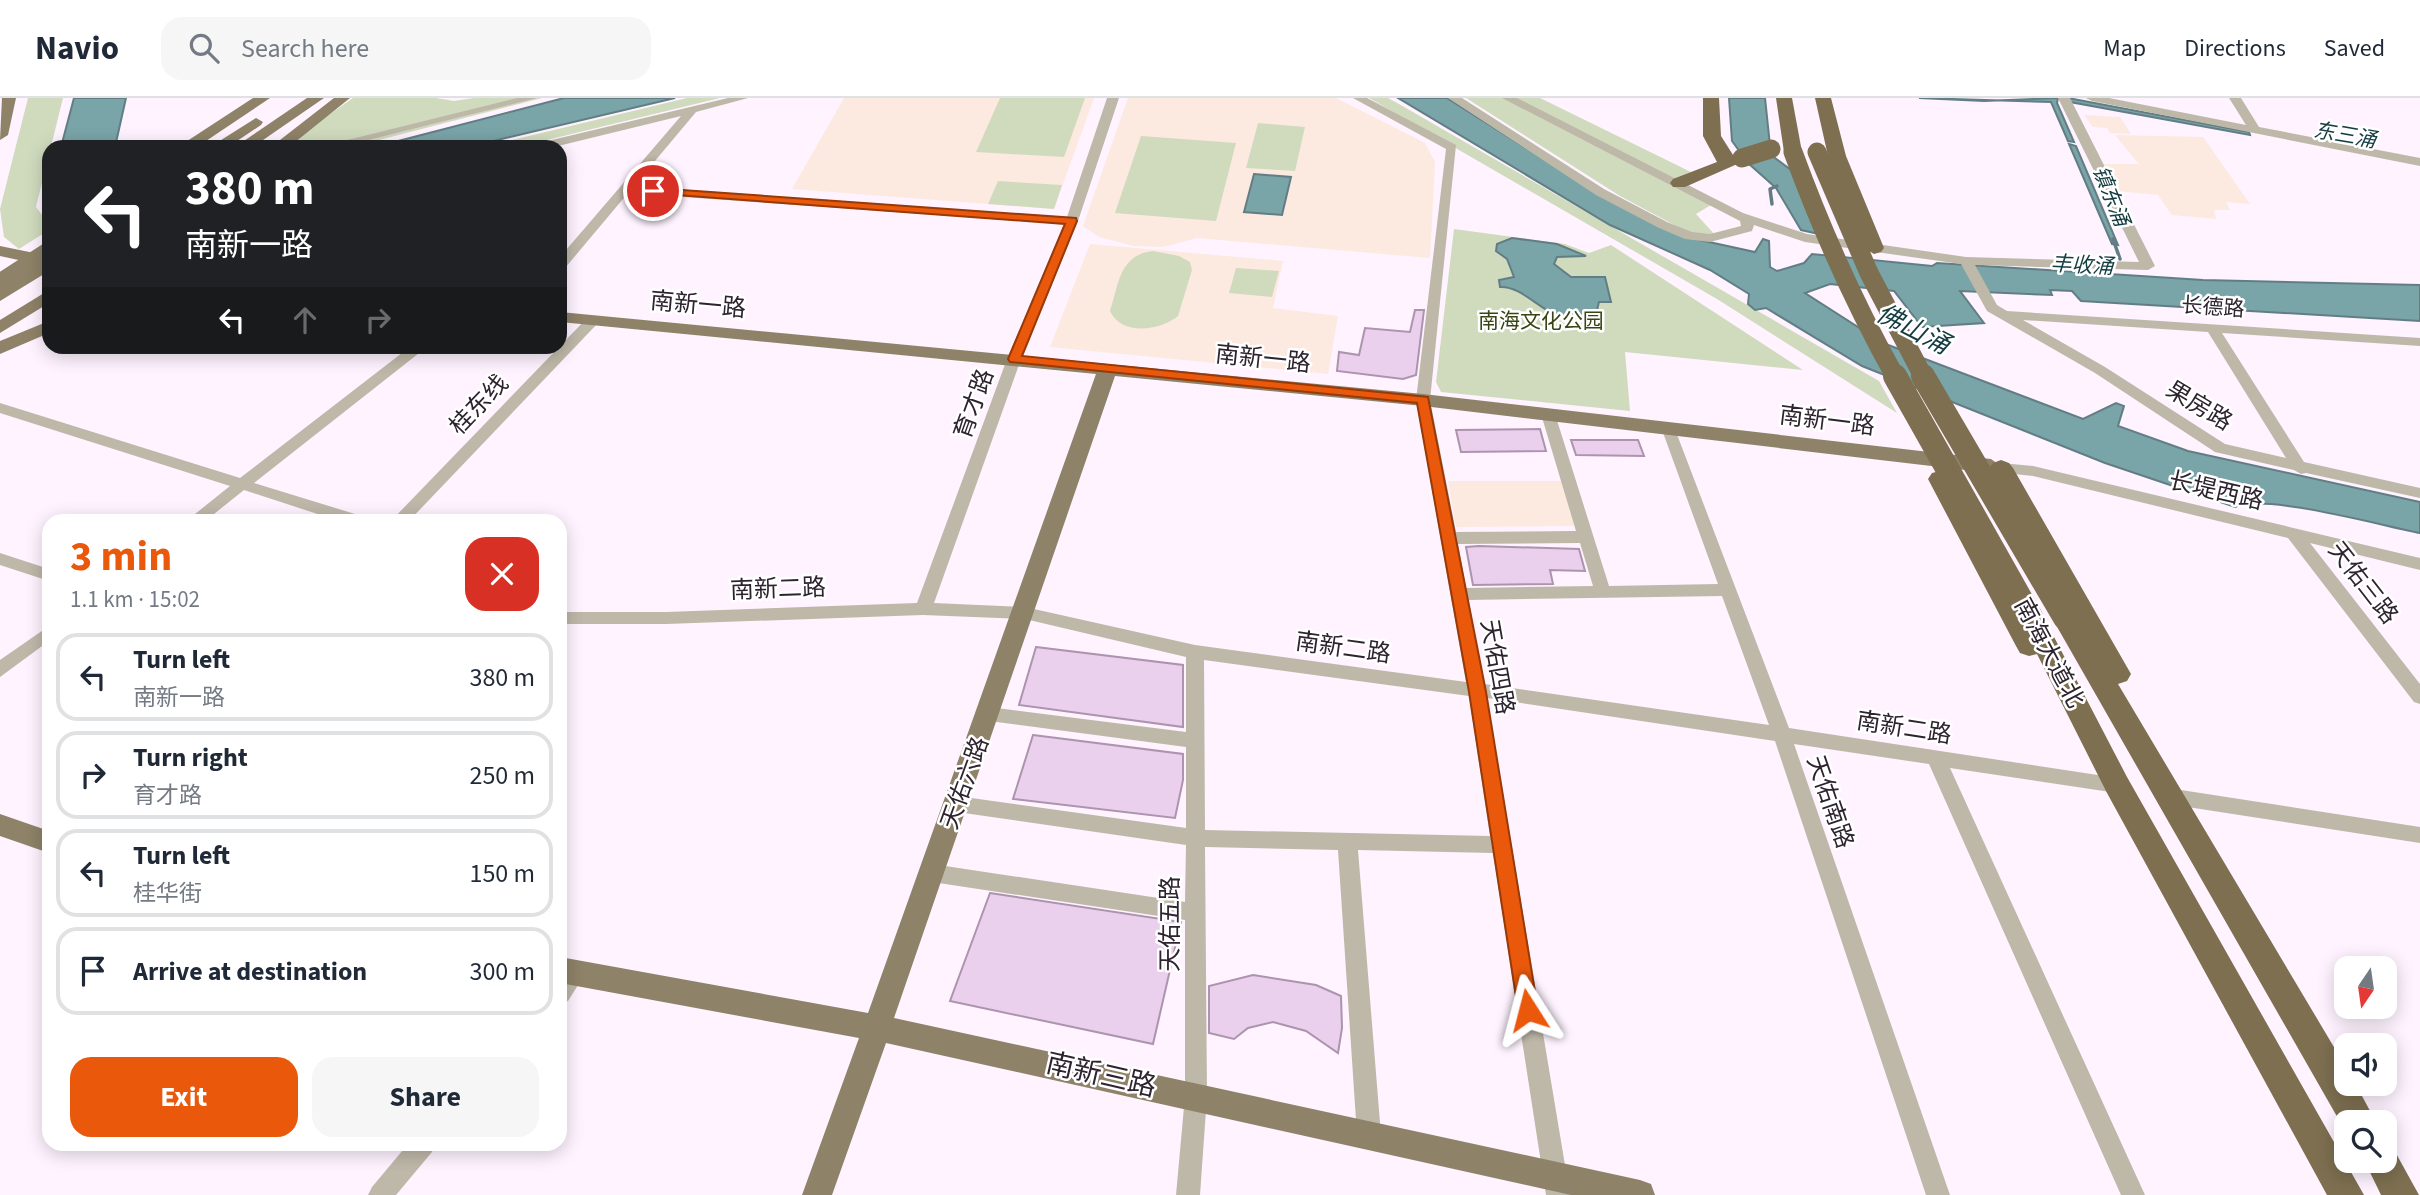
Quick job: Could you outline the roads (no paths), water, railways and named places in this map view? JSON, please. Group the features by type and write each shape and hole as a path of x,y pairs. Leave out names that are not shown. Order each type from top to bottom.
{"highway":[{"path":"1711,98 1712,136 1724,154 1734,161"},
{"path":"1679,183 1734,161 1782,150 1777,142 1774,98"},
{"name":"南海大道北","path":"1784,98 1782,150 1860,314 2031,617 2117,785 2346,1195"},
{"name":"南海大道北","path":"1810,98 1817,152 1844,223 1891,321 2352,1110"},
{"path":"1823,98 1837,156 1874,248"},
{"path":"1929,459 2065,714 2095,743"},
{"path":"2001,468 2150,729 2161,784"},
{"path":"2388,1173 2400,1195"}],"main road":[{"path":"0,135 9,98"},
{"path":"228,140 290,98"},
{"path":"254,140 317,98"},
{"path":"274,140 327,98"},
{"path":"288,140 342,98"},
{"path":"199,140 269,102"},
{"path":"217,140 269,102"},
{"path":"1,257 21,255 42,260"},
{"path":"0,282 42,255"},
{"path":"0,296 42,267"},
{"path":"0,309 42,281"},
{"path":"0,328 42,300"},
{"name":"南新一路","path":"567,318 1423,400 2001,468"},
{"path":"0,348 42,329"},
{"name":"天佑六路","path":"817,1195 1025,612 1108,368"},
{"path":"0,825 42,840"},
{"name":"南新三路","path":"567,979 876,1028 1369,1135 1556,1186 1640,1195"}],"street":[{"path":"354,140 531,98"},
{"path":"567,140 742,98"},
{"name":"育才路","path":"923,608 1014,359 1072,221 1113,98"},
{"name":"天佑四路","path":"1360,98 1452,148 1423,400 1477,692 1556,1186"},
{"path":"1454,98 1600,192 1690,236 1710,238 1748,228 1746,218"},
{"path":"1508,98 1746,218 1805,238 1966,261 2148,265 2064,98"},
{"path":"2092,98 2420,162"},
{"path":"2235,98 2256,131"},
{"path":"567,257 693,109"},
{"path":"625,189 1072,221"},
{"name":"果房路","path":"1966,261 1992,308 2100,370 2220,448 2420,493"},
{"name":"长德路","path":"2004,315 2420,348"},
{"name":"桂东线","path":"567,347 593,320"},
{"path":"2214,332 2301,468"},
{"name":"长德路","path":"2214,332 2420,342"},
{"path":"203,514 411,354"},
{"name":"桂东线","path":"406,514 560,354"},
{"path":"0,408 337,514"},
{"path":"1548,414 1603,592"},
{"name":"天佑南路","path":"1668,427 1782,735 1938,1195"},
{"name":"长堤西路","path":"2001,468 2033,471 2420,564"},
{"name":"天佑三路","path":"2293,533 2420,697"},
{"path":"1449,538 1586,537"},
{"path":"0,559 42,573"},
{"path":"1459,594 1728,590"},
{"name":"南新二路","path":"567,618 666,618 923,608 1025,612 1195,652 2117,785"},
{"path":"0,670 42,637"},
{"name":"天佑五路","path":"1188,1195 1196,1096 1195,652"},
{"path":"989,714 1196,741"},
{"path":"1936,758 2133,1195"},
{"path":"2161,784 2420,835"},
{"path":"957,804 1196,838 1502,845"},
{"path":"1347,841 1369,1135"},
{"path":"932,873 1196,913"},
{"path":"380,1195 418,1151"}],"water":[{"path":"74,98 126,98 117,140 63,140"},
{"path":"564,98 675,98 498,140 402,140"},
{"path":"1398,98 1447,98 1605,198 1700,240 1755,252 1763,239 1769,241 1770,267 1777,271 1804,263 1812,254 1932,266 1937,263 2203,280 2420,285 2420,321 2081,301 2072,291 2050,290 2052,295 1960,291 1984,323 1922,327 1894,291 1830,284 1805,293 1883,343 2083,419 2116,403 2124,406 2118,426 2188,451 2420,502 2420,533 2297,507 2250,504 2235,507 2105,463 1862,366 1766,308 1755,310 1748,304 1749,294 1710,270 1610,225"},
{"path":"1729,98 1765,98 1771,155 1791,170 1828,236 1801,230 1776,188 1748,163 1732,141"},
{"path":"1919,98 1999,100 1984,101"},
{"path":"2058,98 2057,103 2074,142 2068,141 2051,102 1999,100"},
{"path":"2068,98 2249,132 2250,135 2070,102"},
{"path":"2069,144 2076,146 2118,245 2112,244"},
{"path":"1254,174 1291,177 1282,215 1244,212"},
{"path":"1512,238 1557,244 1586,256 1557,257 1554,264 1571,277 1605,277 1611,302 1599,302 1597,310 1590,312 1584,319 1566,318 1515,290 1500,287 1499,280 1514,277 1507,259 1496,251 1497,244"}],"waterway":[{"path":"1772,204 1770,189 1777,186"},
{"name":"镇东涌","path":"2113,239 2120,259"}],"water label":[{"name":"东三涌","path":"2345,135"},
{"name":"丰收涌","path":"2082,265"},
{"name":"佛山涌","path":"1913,329"}],"park label":[{"name":"南海文化公园","path":"1541,321"}]}
